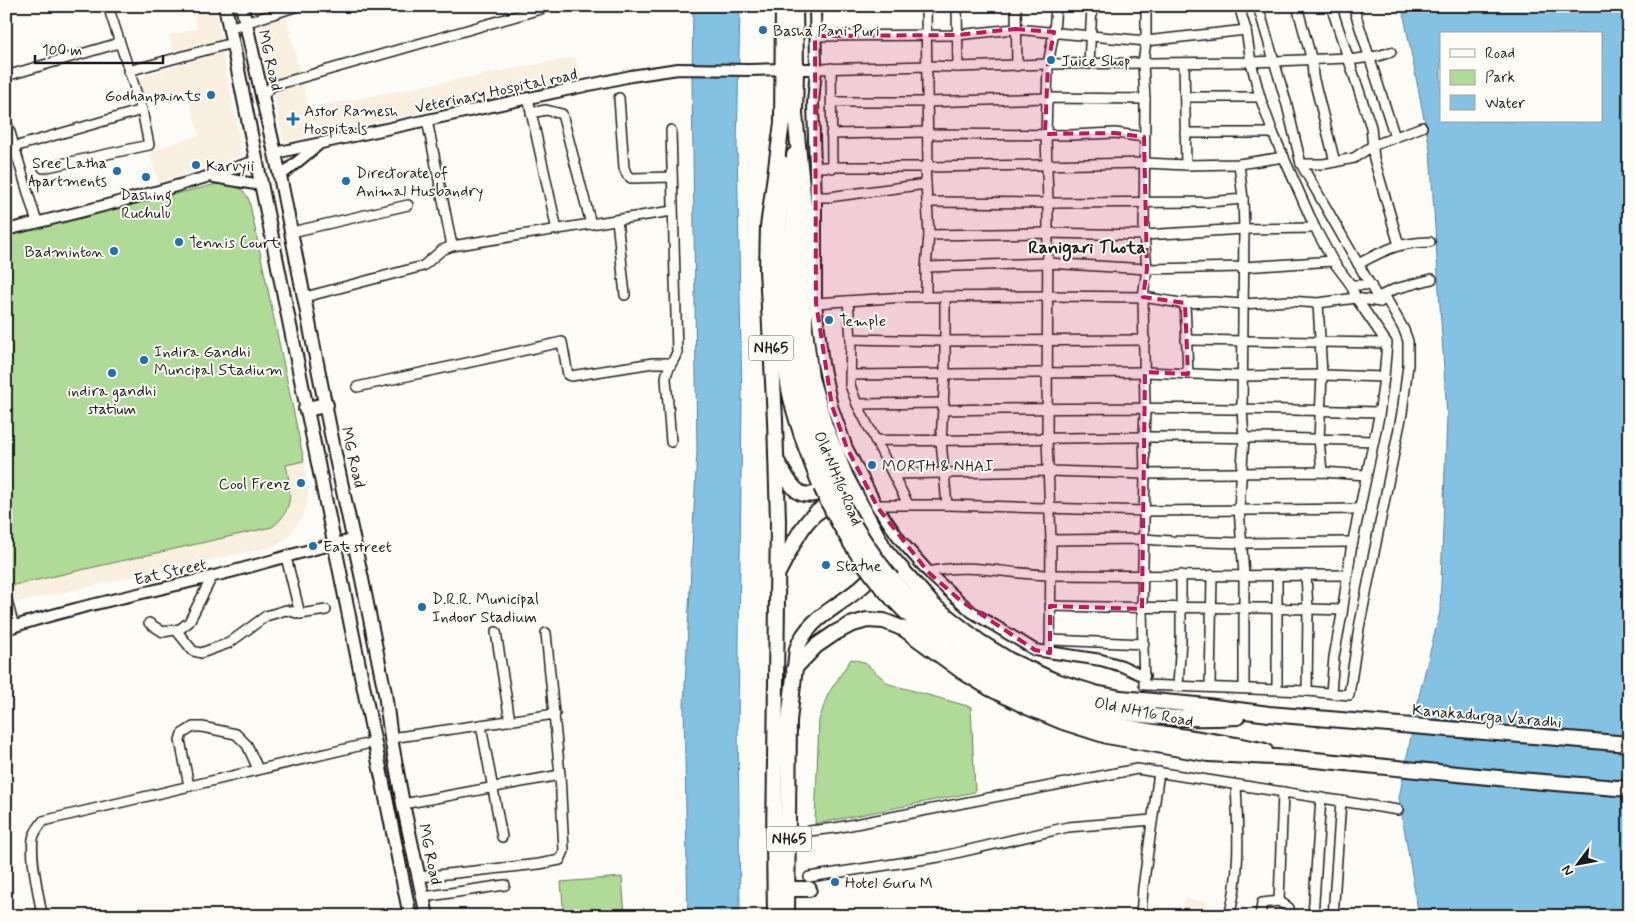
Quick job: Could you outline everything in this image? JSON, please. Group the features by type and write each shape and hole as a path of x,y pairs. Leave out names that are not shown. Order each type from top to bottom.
{"main road":[{"name":"MG Road","path":"225,6 410,916"},
{"name":"MG Road","path":"242,6 292,232 385,693 403,804 427,916"},
{"name":"NH65","path":"783,6 806,227 805,328 811,378 825,426 846,477 885,550 883,560 864,585 807,628 797,648 790,721 788,916"},
{"name":"NH65","path":"775,916 777,461 768,279 768,236 790,69 795,6"},
{"name":"Old NH16 Road","path":"795,114 792,236 794,336 805,405 832,514 850,545 887,583 980,657 1018,678 1078,703 1160,718 1216,718 1268,714"},
{"name":"Old NH16 Road","path":"782,124 780,302 784,356 804,446 826,484"},
{"path":"306,409 326,404"},
{"path":"777,461 792,486 802,494 810,496 819,494 838,484 846,477"},
{"path":"778,574 799,535 815,513 835,503 850,502 860,506"},
{"path":"885,550 934,606 960,628 1009,660 1053,680 1121,698 1268,714"},
{"name":"Old NH16 Road","path":"887,583 900,608 930,634 969,663 1012,689 1034,699 1070,713 1107,723 1245,747 1295,758"},
{"path":"794,669 816,646 835,633 867,620 884,621 904,629 963,672 990,689 1063,722 1107,736 1208,754 1295,758 1629,789"},
{"path":"777,645 797,648"},
{"name":"Kanakadurga Varadhi","path":"1268,714 1629,744"},
{"path":"788,889 809,883"}],"street":[{"path":"42,168 149,145 142,110 108,6"},
{"path":"229,28 298,6"},
{"path":"262,96 272,86 550,6"},
{"path":"815,6 816,69 813,103 816,167 816,303 823,364 832,406 847,448 876,505 901,541 958,605 1035,650 1101,660 1122,666 1144,676"},
{"path":"926,6 928,66 926,184 929,236 926,297"},
{"path":"957,6 958,67"},
{"path":"1016,6 1017,66"},
{"path":"1050,653 1049,575 1051,540 1047,373 1046,233 1048,203 1046,134 1048,64 1054,32 1056,6"},
{"path":"1089,64 1092,6"},
{"path":"816,303 906,297 1143,296 1185,303 1243,304 1289,301 1318,303 1356,298 1386,298 1408,341 1408,365 1402,413 1359,628 1349,695 1277,689 1144,685 1142,609 1145,510 1145,340 1143,296 1147,269 1144,235 1146,99 1143,63 1147,6"},
{"path":"1239,6 1260,97 1272,134 1315,228 1333,261 1351,286 1356,298 1386,343 1384,377 1334,657 1331,693"},
{"path":"1258,6 1300,160 1378,299"},
{"path":"1297,6 1312,61 1312,76 1335,162"},
{"path":"1331,6 1371,127 1374,160 1399,245"},
{"path":"1353,6 1396,137"},
{"path":"815,36 957,35 1015,29 1146,41 1246,30"},
{"path":"6,76 119,43"},
{"path":"128,71 232,43"},
{"path":"816,69 1312,61 1369,58 1392,52"},
{"path":"1184,63 1186,165"},
{"path":"831,68 832,168"},
{"name":"Veterinary Hospital road","path":"275,153 631,76 678,69 816,69"},
{"path":"1184,97 1260,97"},
{"path":"528,98 557,230"},
{"path":"619,98 624,168 627,175 632,178 672,177"},
{"path":"832,102 927,102 1047,98 1146,99"},
{"path":"14,147 142,110"},
{"path":"531,113 546,110 562,114 591,224"},
{"path":"6,119 36,223"},
{"path":"427,120 452,246"},
{"path":"1381,125 1392,125"},
{"path":"816,167 1145,163 1186,165 1239,164 1284,157 1324,164 1354,158 1372,146 1422,127"},
{"path":"671,130 677,352 666,372 671,442"},
{"path":"831,134 1115,133 1144,137"},
{"path":"1185,133 1272,134"},
{"path":"280,176 321,142"},
{"path":"6,230 110,205 210,177 256,161"},
{"path":"1239,164 1244,229 1242,409 1244,438 1240,474 1244,575 1244,688"},
{"path":"210,177 260,185"},
{"path":"816,197 829,197 926,184"},
{"path":"927,202 1209,202 1243,199"},
{"path":"292,232 408,205"},
{"path":"305,297 423,266 442,250 452,246 672,211"},
{"path":"617,220 625,294"},
{"path":"929,236 1046,233 1144,235 1244,229 1315,228"},
{"path":"1358,264 1399,245 1430,242"},
{"path":"926,267 1046,263 1147,269 1244,267 1333,261"},
{"path":"1378,299 1395,290 1432,279"},
{"path":"1351,286 1371,285"},
{"path":"944,298 946,341 941,441 947,505"},
{"path":"848,301 851,338 850,385 857,404 908,504"},
{"path":"1185,303 1188,374"},
{"path":"1318,303 1322,375 1319,410 1322,472"},
{"path":"851,338 946,341 1145,340"},
{"path":"1186,340 1386,343"},
{"path":"357,387 562,342 568,375 571,376 653,363 672,364"},
{"path":"850,375 1145,372 1243,376 1322,375 1384,377"},
{"path":"857,404 944,407 1378,412"},
{"path":"875,440 1048,440 1144,437 1372,441"},
{"path":"893,474 1049,471 1145,474 1322,472 1366,475"},
{"path":"876,505 908,504 1145,510 1360,508"},
{"path":"1051,540 1144,539 1171,541 1354,542"},
{"name":"Eat Street","path":"10,628 354,540"},
{"path":"286,557 300,614"},
{"path":"928,572 962,567 1049,575 1348,575"},
{"path":"1178,685 1181,575"},
{"path":"1210,686 1212,575"},
{"path":"1277,575 1277,689"},
{"path":"1306,575 1308,609 1307,691"},
{"path":"149,623 163,632 184,627 189,622 212,577"},
{"path":"6,597 10,628"},
{"path":"1050,606 1142,609 1244,607 1342,610"},
{"path":"176,630 192,651 201,653 229,643 266,616 286,610 300,614 326,610"},
{"path":"496,632 510,721"},
{"path":"419,877 560,860 564,851 560,775 546,633"},
{"path":"1051,640 1144,644"},
{"path":"391,738 555,714"},
{"path":"481,725 491,787 502,837"},
{"path":"189,786 180,740 182,734 193,727 202,726 236,734 247,744 258,769"},
{"path":"42,916 35,872 33,840 43,821 375,742"},
{"path":"810,831 835,828 1137,769 1398,810"},
{"path":"1141,916 1158,772"},
{"path":"403,804 560,775"},
{"path":"1229,916 1232,904 1238,841 1236,784"},
{"path":"1279,902 1283,792"},
{"path":"1313,916 1321,798"},
{"path":"1333,916 1341,801"},
{"path":"809,883 939,857 1068,827 1152,820"},
{"path":"424,897 505,885"},
{"path":"1260,916 1262,904 1279,902 1289,908 1288,916"}],"highlighted area":[{"path":"1015,29 1054,32 1048,64 1045,134 1115,133 1144,137 1147,269 1143,297 1185,303 1188,374 1145,372 1142,609 1050,606 1050,653 1035,650 961,601 928,572 878,508 847,448 832,406 816,303 815,36 957,35"}],"shaded area":[{"path":"192,6 214,6 223,43 175,56 169,36 197,28"},
{"path":"254,6 284,6 308,108 575,57 582,78 284,142"},
{"path":"222,51 242,152 241,156 159,183 149,152 199,135 187,91 144,106 135,79"},
{"path":"304,461 308,485 306,507 301,519 291,533 284,541 275,546 9,604 6,587 272,527 286,510 291,490 286,465"},
{"path":"1185,898 1210,903 1206,916 1181,916"}],"green space":[{"name":"Indira Gandhi Muncipal Stadium","path":"217,184 228,184 240,188 249,200 304,461 286,465 290,499 285,514 272,527 6,587 6,235"},
{"path":"851,659 864,662 889,684 971,707 975,792 815,824 819,720 828,694"},
{"path":"622,877 625,916 564,916 561,882"}],"water":[{"path":"693,6 740,6 737,147 742,398 738,723 740,916 688,916 684,705 697,451 692,78"},
{"path":"1402,6 1629,6 1629,916 1419,916 1399,798 1419,696 1440,612 1447,416 1430,149"}],"place":[{"name":"Basha Pani Puri","path":"763,30"},
{"name":"Juice Shop","path":"1051,60"},
{"name":"Godhanpaints","path":"211,95"},
{"name":"Astor Ramesh Hospitals","path":"293,119"},
{"name":"Karvyii","path":"196,165"},
{"name":"Sree Latha Apartments","path":"117,171"},
{"name":"Dashing Ruchulu","path":"146,177"},
{"name":"Directorate of Animal Husbandry","path":"346,181"},
{"name":"Tennis Court","path":"179,242"},
{"name":"Badminton","path":"114,251"},
{"name":"Temple","path":"829,320"},
{"name":"Indira Gandhi Muncipal Stadium","path":"144,360"},
{"name":"indira gandhi statium","path":"112,373"},
{"name":"MORTH & NHAI","path":"872,465"},
{"name":"Cool Frenz","path":"301,483"},
{"name":"Eat street","path":"313,546"},
{"name":"Statue","path":"826,565"},
{"name":"D.R.R. Municipal Indoor Stadium","path":"422,607"},
{"name":"Hotel Guru M","path":"835,882"}],"district":[{"name":"Ranigari Thota","path":"1087,247"}]}
